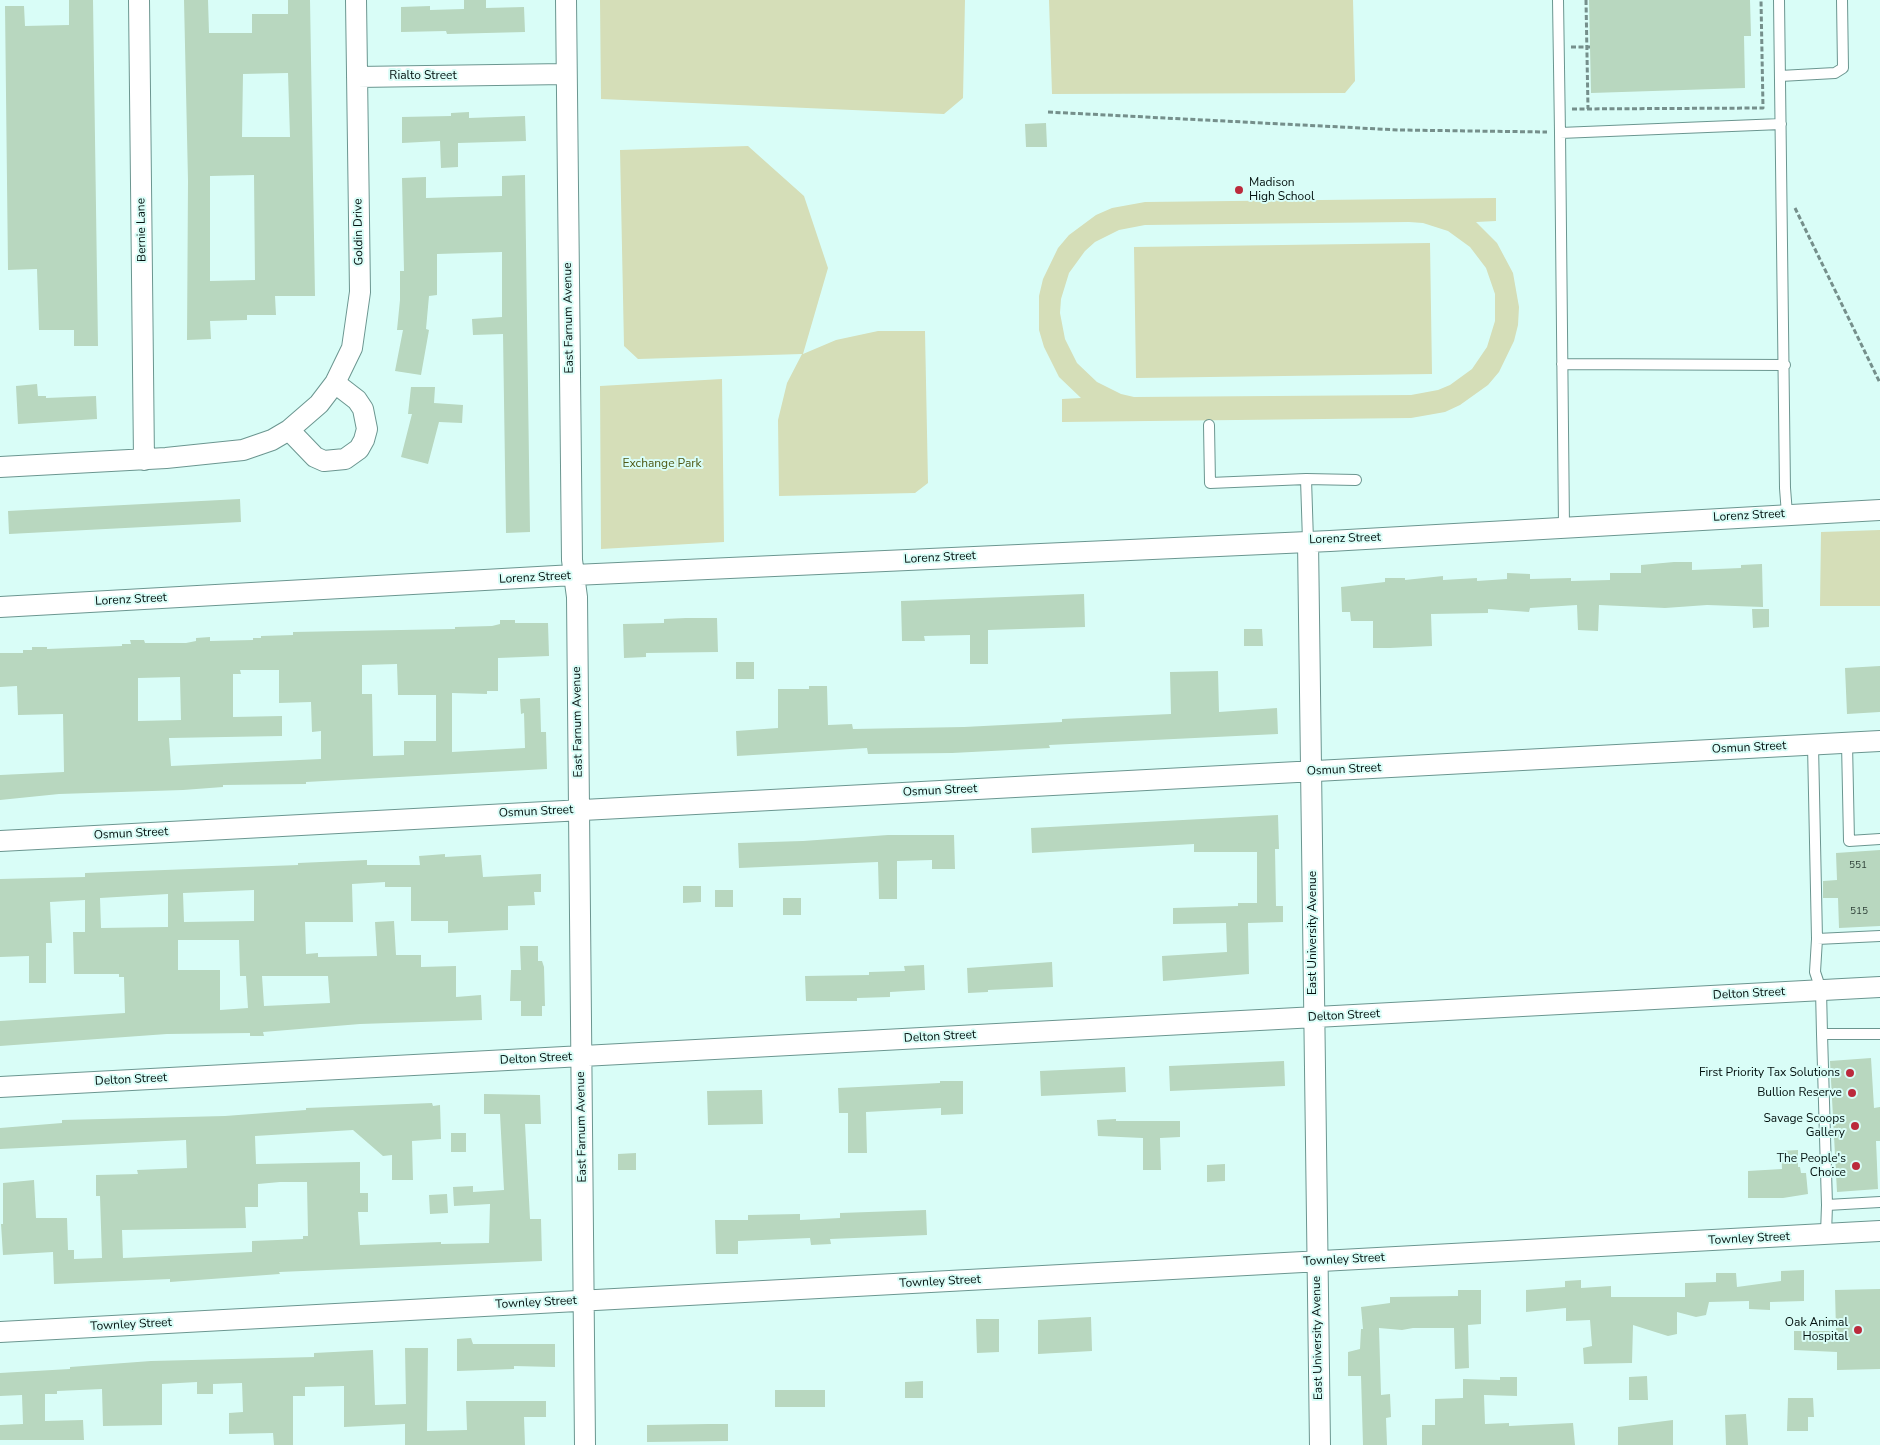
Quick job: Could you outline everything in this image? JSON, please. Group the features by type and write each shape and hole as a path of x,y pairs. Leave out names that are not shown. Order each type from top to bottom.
{"street":[{"name":"Bernie Lane","path":"139,0 144,460"},
{"path":"356,0 356,77"},
{"name":"East Farnum Avenue","path":"566,0 572,560 577,597 586,1445"},
{"name":"Rialto Street","path":"356,77 566,74"},
{"name":"Goldin Drive","path":"0,468 144,460 235,452 272,440 289,430 319,404 335,384 352,348 360,292 356,77"},
{"path":"289,430 315,457 324,461 345,459 359,449 364,440 366,429 363,409 357,400 335,384"},
{"name":"Lorenz Street","path":"0,607 1880,510"},
{"name":"East University Avenue","path":"1308,541 1320,1445"},
{"name":"Osmun Street","path":"0,841 1880,741"},
{"name":"Delton Street","path":"0,1087 1880,987"},
{"name":"Townley Street","path":"0,1332 1880,1231"}],"lane":[{"path":"1558,0 1564,527"},
{"path":"1779,0 1785,488 1787,514"},
{"path":"1780,76 1835,73 1843,68 1842,0"},
{"path":"1560,133 1781,124"},
{"path":"1562,364 1784,364"},
{"path":"1209,424 1210,483 1356,480"},
{"path":"1306,480 1308,541"},
{"path":"1847,743 1849,840 1880,839"},
{"path":"1813,745 1817,939 1815,972 1821,990 1828,1205 1826,1234"},
{"path":"1817,939 1880,936"},
{"path":"1822,1034 1880,1034"},
{"path":"1828,1205 1880,1202"}],"path":[{"path":"1586,0 1589,47 1588,109"},
{"path":"1568,109 1762,108 1761,0"},
{"path":"1568,56 1568,47 1589,47"},
{"path":"1048,112 1389,130 1560,133"},
{"path":"1782,201 1792,201 1880,382"}],"green space":[{"path":"600,0 965,0 963,98 944,114 601,99"},
{"path":"1049,0 1353,0 1355,81 1345,93 1052,94"},
{"path":"748,146 804,196 828,268 803,354 836,340 878,331 925,331 928,483 915,493 779,496 778,420 787,383 802,354 638,359 624,346 620,150"},
{"path":"1496,198 1496,221 1476,222 1497,243 1513,273 1519,307 1518,325 1514,341 1499,372 1488,385 1460,405 1445,412 1411,418 1062,422 1062,399 1081,398 1059,377 1044,347 1039,330 1039,296 1043,279 1058,248 1069,235 1096,215 1112,208 1145,202","holes":["1423,223 1448,231 1470,247 1486,268 1495,294 1495,321 1487,347 1472,369 1450,385 1438,390 1411,395 1134,397 1121,394 1097,382 1077,363 1065,339 1060,313 1061,299 1069,273 1085,251 1095,242 1119,230 1145,225"]},
{"path":"1430,243 1432,374 1136,378 1134,247"},
{"name":"Exchange Park","path":"722,379 724,542 601,549 600,386"},
{"path":"1880,530 1880,606 1820,606 1821,532"}],"building":[{"path":"69,0 93,0 98,346 74,346 74,330 39,330 37,269 8,270 5,6 24,6 25,26 69,25"},
{"path":"184,0 208,0 209,33 252,33 252,14 288,14 288,0 310,0 315,296 275,296 276,315 247,315 247,320 210,321 211,339 187,340 188,181","holes":["288,73 290,137 242,137 243,74","254,175 255,280 210,281 210,176"]},
{"path":"464,0 486,0 486,8 524,7 525,32 447,34 446,31 401,32 401,7 430,6 430,10 464,9"},
{"path":"1589,0 1750,0 1751,36 1744,36 1745,88 1591,93"},
{"path":"469,112 469,118 525,116 526,141 458,143 458,167 441,168 440,141 402,143 402,117 451,116 451,113"},
{"path":"1046,123 1047,147 1026,147 1025,124"},
{"path":"525,175 530,532 506,533 503,334 473,335 472,319 502,317 502,252 437,254 437,295 429,296 426,329 429,330 421,375 395,371 403,330 397,330 400,271 404,271 402,178 426,177 426,198 502,196 502,176"},
{"path":"37,384 38,396 46,396 46,398 96,396 97,419 18,424 16,386"},
{"path":"411,387 435,387 434,403 463,405 462,423 439,422 428,464 401,457 412,414 408,414"},
{"path":"240,499 241,522 9,534 8,511"},
{"path":"1692,562 1692,570 1741,568 1741,565 1762,564 1763,607 1707,605 1665,608 1599,605 1598,631 1578,630 1577,605 1530,608 1529,612 1488,609 1488,613 1431,614 1432,646 1390,648 1373,648 1373,621 1351,621 1350,612 1342,612 1341,587 1385,582 1385,578 1405,578 1405,580 1443,576 1443,580 1477,578 1477,581 1507,579 1507,573 1530,574 1530,579 1571,578 1571,581 1610,580 1610,573 1641,573 1641,565"},
{"path":"1084,594 1085,627 988,630 988,664 970,664 970,635 924,636 925,641 902,641 901,601"},
{"path":"1752,609 1769,609 1769,627 1753,628"},
{"path":"717,618 718,652 646,653 646,657 624,658 623,624 664,623 664,619"},
{"path":"500,620 515,620 515,623 548,623 549,656 498,658 498,691 487,691 487,694 452,693 452,752 525,748 524,713 521,714 520,699 540,698 541,732 546,732 547,769 306,782 306,784 223,785 223,787 183,790 59,794 0,800 0,775 64,772 63,714 18,715 17,686 0,687 0,653 23,653 23,650 32,650 32,647 47,647 47,649 122,646 122,644 131,644 130,640 144,640 145,643 186,643 196,641 196,638 210,637 210,641 253,640 253,638 261,638 261,636 293,635 293,632 455,629 455,627 500,624","holes":["397,664 398,695 436,695 436,741 404,741 404,755 373,756 372,694 362,694 362,665","240,670 279,670 279,703 311,702 312,732 321,731 321,759 171,766 169,738 282,736 282,716 233,717 233,674 241,674","180,677 181,720 138,721 138,678"]},
{"path":"1244,629 1262,629 1263,646 1244,646"},
{"path":"736,662 754,662 754,679 736,679"},
{"path":"1880,666 1880,712 1847,714 1845,668"},
{"path":"1218,671 1219,712 1277,708 1278,734 1049,745 1050,748 952,753 868,754 867,748 737,756 736,731 778,728 778,689 809,689 809,686 827,686 828,725 852,724 853,729 964,727 1062,722 1062,719 1171,714 1170,672"},
{"path":"1278,815 1279,849 1275,849 1276,906 1283,906 1283,922 1248,923 1249,974 1163,981 1162,956 1227,952 1226,923 1173,924 1173,908 1238,906 1238,903 1257,903 1257,852 1194,852 1194,844 1032,853 1031,828"},
{"path":"888,835 954,835 955,869 932,869 932,860 897,861 897,899 879,899 878,862 739,868 738,843"},
{"path":"1880,850 1880,926 1839,928 1838,898 1823,898 1823,881 1837,880 1836,853"},
{"path":"445,854 445,857 481,855 483,877 541,874 541,892 534,892 535,905 508,906 508,930 448,933 448,921 411,921 411,887 385,887 385,882 352,884 353,922 305,922 306,954 318,953 318,957 377,956 375,922 394,921 396,955 421,955 421,967 456,966 456,997 481,995 482,1020 360,1024 263,1032 264,1036 250,1036 250,1033 167,1034 0,1046 0,1021 125,1013 124,977 119,977 119,974 74,974 73,932 85,932 85,900 50,902 52,943 46,943 46,983 29,983 29,956 0,957 0,879 85,877 85,873 298,865 298,863 367,860 367,865 420,865 419,856","holes":["254,890 254,921 184,922 183,893","168,894 168,927 101,928 100,898","178,940 239,940 240,976 246,976 248,1008 220,1010 220,970 178,970","262,976 328,976 330,1003 264,1006"]},
{"path":"683,886 701,886 701,902 683,903"},
{"path":"715,890 733,890 733,907 715,907"},
{"path":"783,898 801,898 801,915 783,915"},
{"path":"520,946 538,946 538,961 542,961 544,967 545,1006 542,1006 542,1016 521,1016 521,1001 510,1001 511,970 521,970"},
{"path":"1052,962 1053,987 988,990 988,992 968,993 967,968"},
{"path":"924,965 925,990 890,992 890,997 857,998 857,1001 806,1001 805,976 869,975 869,972 905,971 904,966"},
{"path":"1871,1058 1874,1108 1880,1107 1880,1141 1876,1141 1878,1189 1837,1192 1830,1061"},
{"path":"1284,1061 1285,1086 1170,1091 1169,1066"},
{"path":"1125,1067 1126,1092 1041,1096 1040,1071"},
{"path":"940,1081 963,1081 963,1114 941,1115 941,1108 866,1112 867,1153 848,1153 848,1113 839,1113 838,1088 940,1083"},
{"path":"762,1090 763,1124 708,1125 707,1091"},
{"path":"484,1094 540,1095 541,1124 525,1124 530,1219 541,1219 542,1261 279,1272 280,1274 170,1282 170,1279 54,1284 53,1252 3,1255 1,1224 3,1224 3,1183 34,1180 36,1218 67,1218 68,1250 74,1250 74,1259 102,1258 100,1196 96,1196 96,1175 138,1174 137,1170 187,1168 186,1140 0,1149 0,1128 62,1123 62,1120 225,1116 306,1110 306,1108 432,1103 433,1106 440,1105 441,1139 412,1141 413,1180 392,1180 392,1155 383,1156 353,1130 255,1136 256,1164 360,1162 360,1193 368,1193 368,1212 358,1212 360,1245 441,1242 441,1244 489,1243 490,1204 454,1206 453,1187 473,1186 473,1192 504,1190 500,1114 484,1114","holes":["307,1182 308,1236 303,1236 303,1239 252,1241 252,1252 123,1258 122,1230 246,1228 245,1207 258,1207 258,1184"]},
{"path":"1116,1119 1116,1121 1180,1121 1180,1137 1160,1138 1161,1170 1143,1170 1143,1138 1098,1136 1097,1120"},
{"path":"451,1133 466,1133 466,1152 451,1152"},
{"path":"1798,1150 1798,1167 1800,1167 1801,1173 1806,1173 1808,1194 1783,1198 1748,1198 1748,1171 1782,1169 1781,1151"},
{"path":"636,1153 636,1170 618,1170 618,1154"},
{"path":"1225,1164 1225,1181 1207,1182 1207,1165"},
{"path":"447,1194 448,1213 430,1214 429,1195"},
{"path":"926,1210 927,1235 830,1239 831,1244 811,1245 810,1238 738,1241 738,1254 716,1254 715,1220 748,1220 748,1215 800,1214 800,1220 840,1218 840,1213"},
{"path":"1804,1270 1804,1301 1770,1302 1770,1310 1749,1309 1749,1301 1709,1302 1706,1315 1696,1317 1677,1312 1677,1334 1668,1336 1633,1325 1632,1363 1584,1364 1583,1348 1592,1346 1590,1320 1566,1321 1566,1308 1526,1312 1526,1290 1565,1287 1565,1281 1581,1280 1581,1288 1611,1286 1611,1297 1685,1297 1685,1283 1716,1282 1716,1273 1736,1273 1737,1287 1781,1281 1781,1271"},
{"name":"Oak Animal Hospital","path":"1880,1289 1880,1369 1837,1370 1837,1352 1794,1350 1794,1331 1836,1331 1835,1290"},
{"path":"1458,1290 1481,1290 1481,1324 1468,1325 1469,1368 1455,1369 1454,1328 1413,1328 1402,1330 1379,1328 1381,1395 1390,1394 1391,1417 1386,1418 1387,1445 1363,1445 1361,1376 1348,1376 1348,1352 1360,1349 1361,1329 1363,1329 1361,1307 1390,1303 1390,1297 1458,1296"},
{"path":"1091,1317 1092,1351 1038,1354 1038,1320"},
{"path":"976,1319 999,1319 999,1352 977,1353"},
{"path":"471,1338 473,1344 555,1344 555,1367 514,1366 514,1369 457,1371 457,1339"},
{"path":"405,1348 428,1348 427,1431 467,1430 466,1401 546,1401 546,1417 524,1417 525,1445 405,1445 405,1424 344,1427 344,1386 305,1387 305,1396 293,1396 293,1445 274,1445 273,1433 229,1434 229,1413 243,1412 242,1383 213,1384 213,1394 197,1394 197,1382 162,1384 162,1425 103,1426 102,1389 57,1391 57,1394 45,1394 45,1421 83,1420 84,1440 0,1440 0,1425 23,1424 22,1395 0,1396 0,1373 70,1369 70,1367 151,1361 314,1357 314,1353 373,1350 375,1405 406,1404"},
{"path":"1647,1376 1648,1400 1629,1400 1629,1377"},
{"path":"1500,1377 1517,1377 1517,1396 1484,1395 1485,1424 1509,1423 1509,1426 1573,1423 1575,1445 1422,1445 1422,1425 1435,1425 1435,1399 1463,1398 1463,1379 1500,1380"},
{"path":"923,1381 923,1398 905,1398 905,1382"},
{"path":"775,1390 825,1390 825,1407 775,1407"},
{"path":"1788,1398 1813,1398 1814,1417 1808,1417 1808,1431 1787,1431"},
{"path":"1746,1414 1748,1445 1726,1445 1725,1415"},
{"path":"1673,1420 1673,1445 1618,1445 1618,1427"},
{"path":"728,1424 728,1441 647,1442 647,1425"}],"place":[{"name":"Madison High School","path":"1239,190"},
{"name":"First Priority Tax Solutions","path":"1850,1073"},
{"name":"Bullion Reserve","path":"1852,1093"},
{"name":"Savage Scoops Gallery","path":"1855,1126"},
{"name":"The People's Choice","path":"1856,1166"},
{"name":"Oak Animal Hospital","path":"1858,1330"}]}
